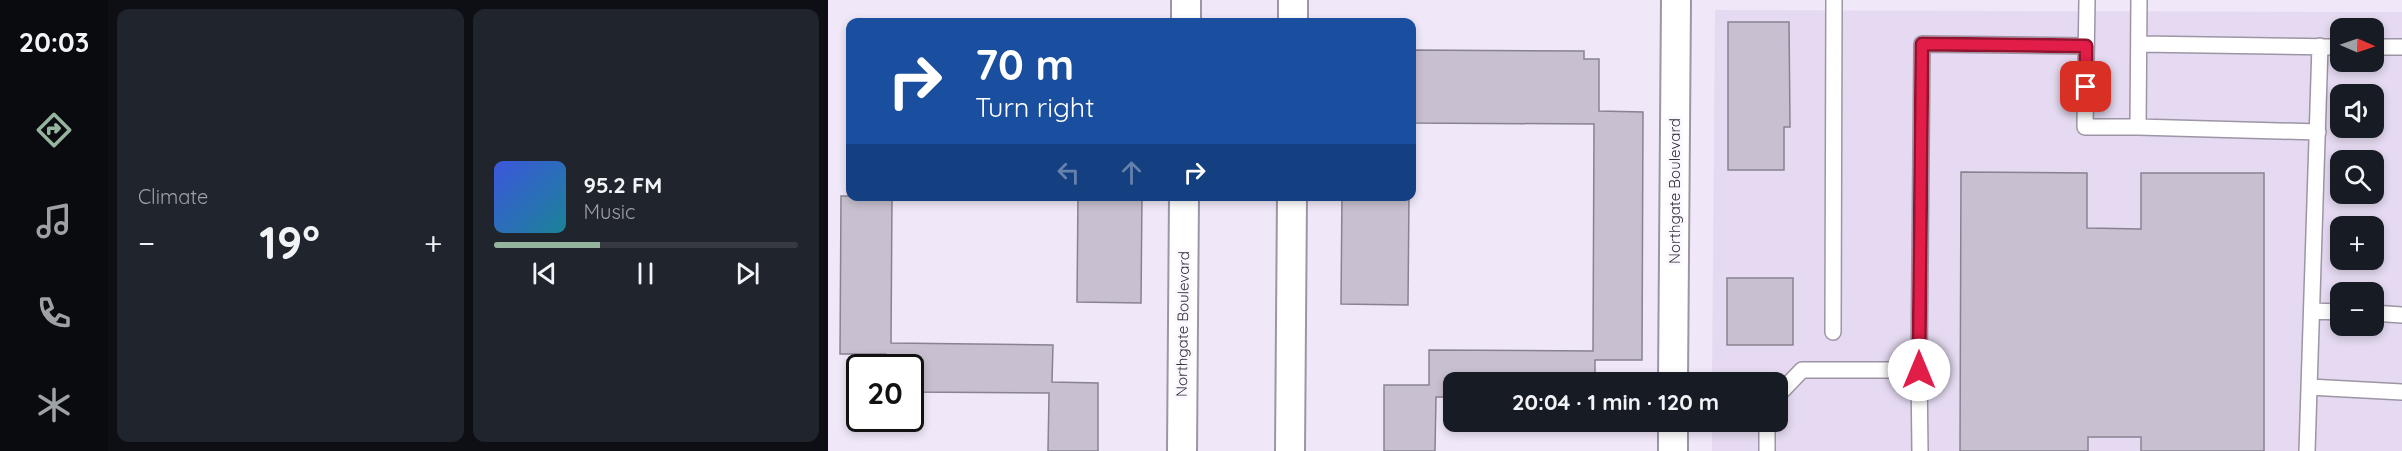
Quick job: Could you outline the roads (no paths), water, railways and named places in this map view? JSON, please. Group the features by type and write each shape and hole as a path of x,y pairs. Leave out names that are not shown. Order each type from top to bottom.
{"street":[{"path":"1186,0 1186,18"},
{"path":"1293,0 1293,18"},
{"name":"Northgate Boulevard","path":"1673,372 1676,0"},
{"name":"Northgate Boulevard","path":"1182,451 1184,201"},
{"path":"1290,451 1292,201"},
{"path":"1672,451 1673,432"}],"lane":[{"path":"1833,332 1834,0"},
{"path":"2087,0 2085,127 2318,132"},
{"path":"2138,127 2139,0"},
{"path":"1920,451 1922,44 2086,46"},
{"path":"2140,44 2330,46"},
{"path":"2307,451 2320,46"},
{"path":"2384,47 2402,48"},
{"path":"2312,311 2330,312"},
{"path":"2384,314 2402,315"},
{"path":"1788,385 1802,370 1919,370"},
{"path":"2309,387 2402,392"},
{"path":"1767,432 1767,451"}]}
